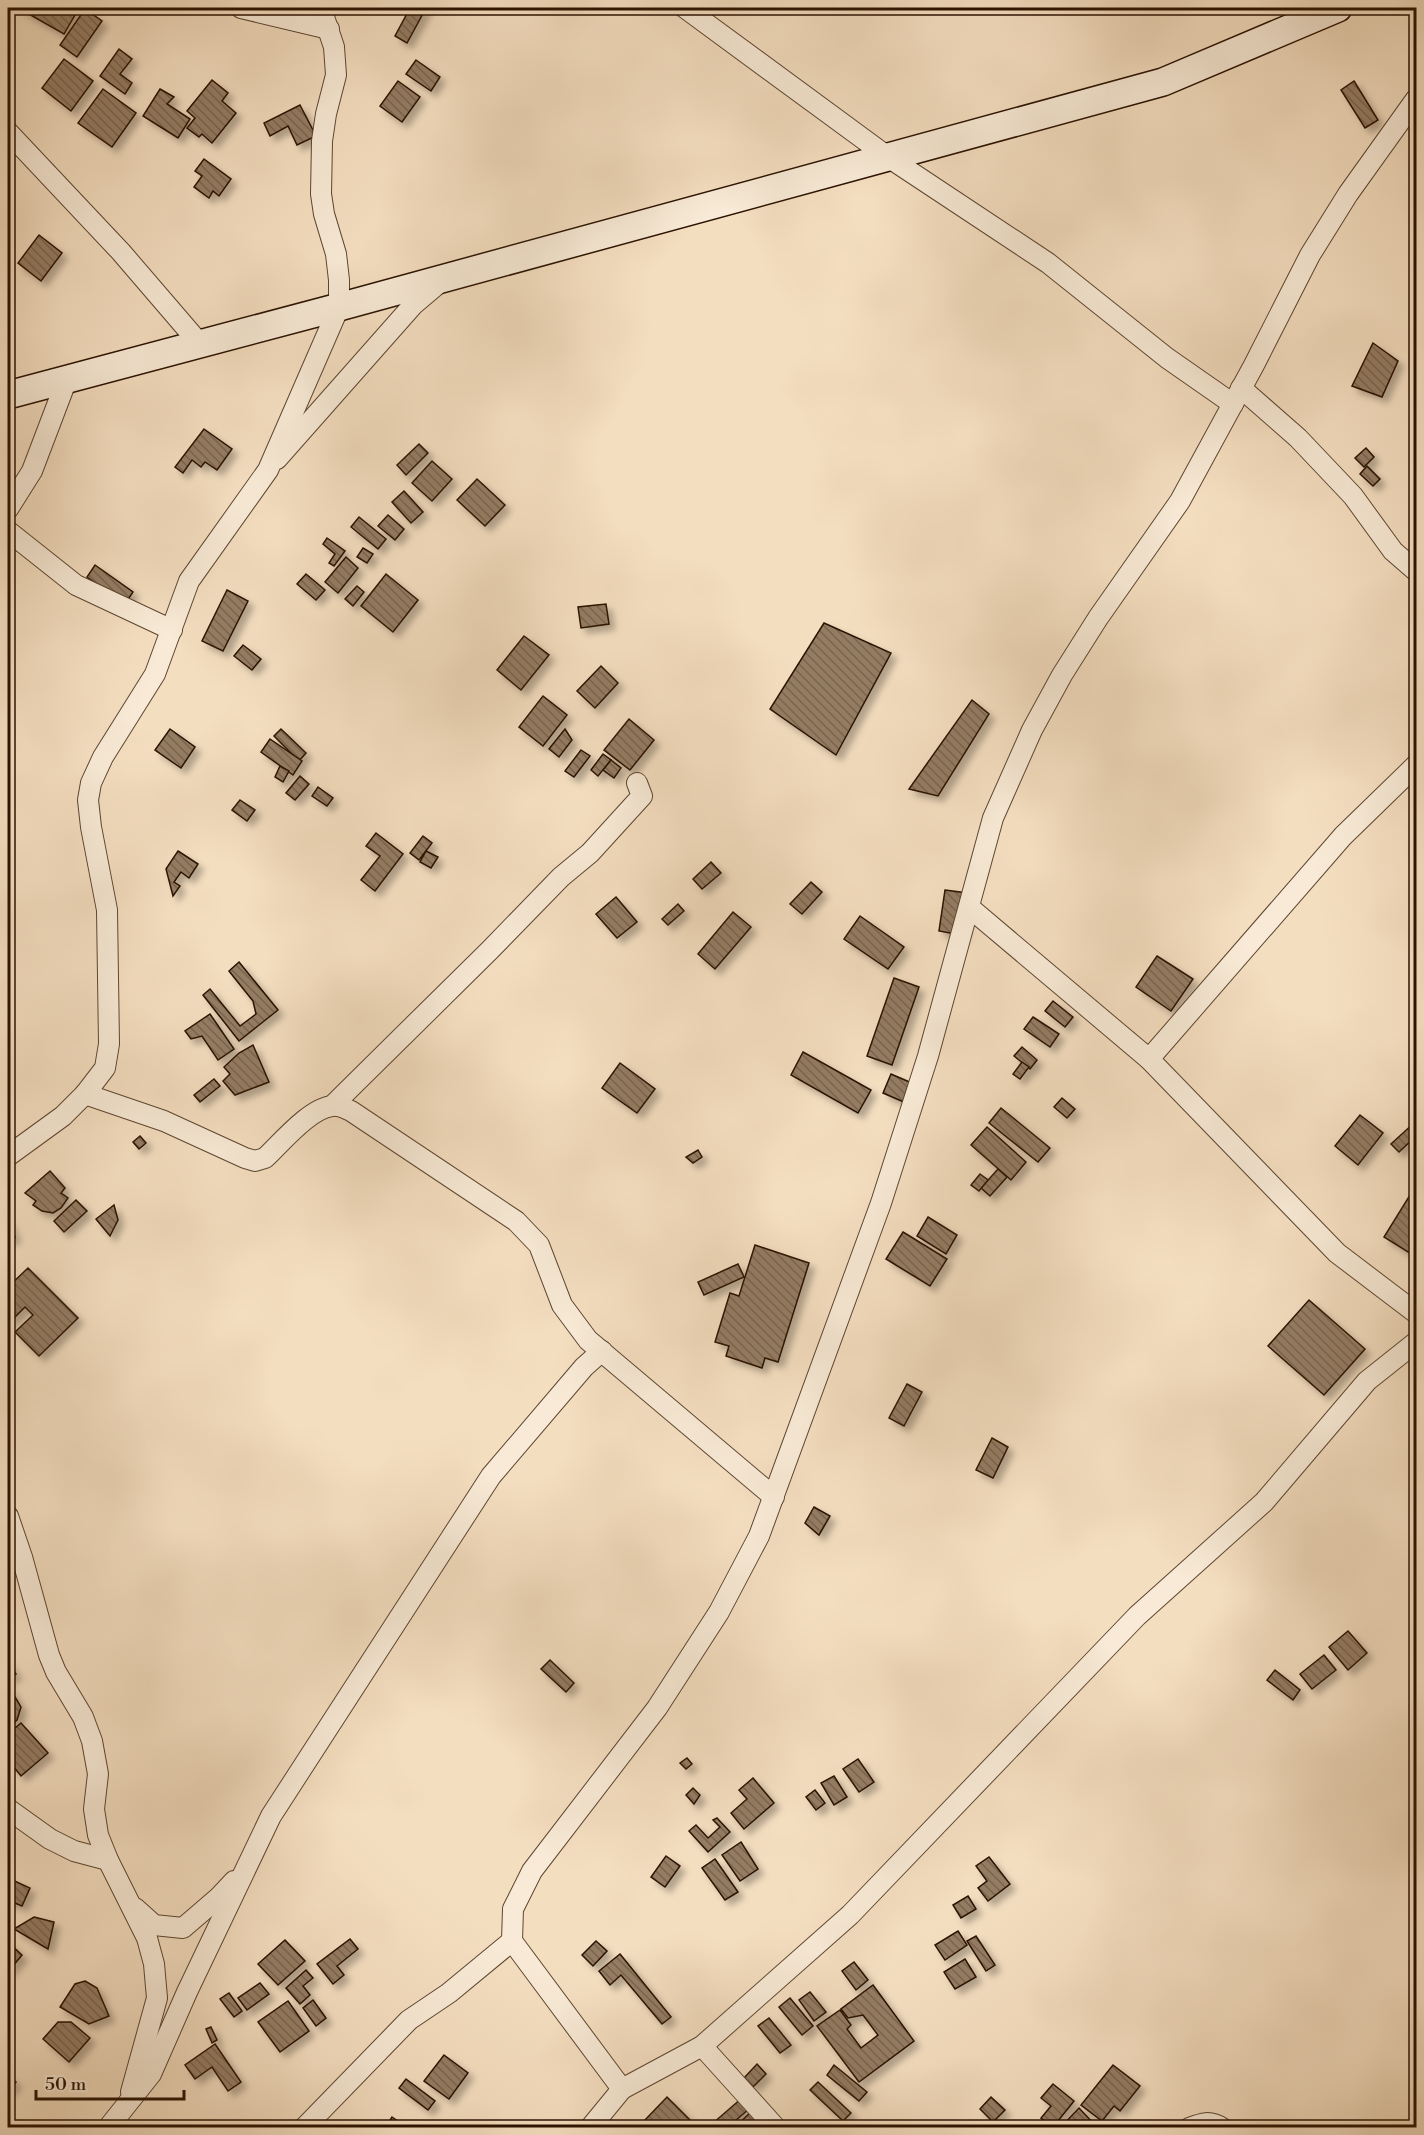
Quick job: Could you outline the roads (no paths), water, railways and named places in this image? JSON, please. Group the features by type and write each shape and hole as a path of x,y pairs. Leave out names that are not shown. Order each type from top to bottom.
{"street":[{"path":"241,8 329,29"},
{"path":"268,470 339,307 336,254 324,214 321,194 322,141 336,75 334,47 321,8"},
{"path":"685,8 888,157 1048,263 1167,358 1237,396 1306,446 1353,496 1393,550 1416,571"},
{"path":"8,395 1163,82 1338,8"},
{"path":"622,2089 512,1941 513,1909 532,1871 657,1708 719,1612 759,1536 881,1203 928,1056 993,818 1032,730 1062,675 1098,618 1180,501 1310,255 1348,194 1416,99"},
{"path":"8,137 121,252 200,344"},
{"path":"8,1156 63,1116 86,1094 105,1068 109,1044 107,910 91,827 89,790 103,757 155,674 189,580 268,470 414,304 445,278"},
{"path":"8,509 32,471 67,379"},
{"path":"8,531 76,585 171,630"},
{"path":"1149,1059 1343,836 1416,765"},
{"path":"86,1094 164,1121 255,1161 265,1158 312,1114 332,1106 561,877 590,854 642,796 637,783"},
{"path":"970,908 1149,1059 1337,1253 1416,1313"},
{"path":"332,1106 351,1111 516,1221 539,1245 562,1305 588,1340 774,1497"},
{"path":"590,2127 622,2089 702,2046 850,1914 1137,1616 1264,1502 1367,1381 1416,1342"},
{"path":"108,2127 151,2074 187,1992 271,1816 491,1476 584,1367 602,1351"},
{"path":"8,1516 49,1654 56,1672 83,1717 92,1741 98,1774 94,1809 96,1825 108,1860 147,1938 154,1964 158,1998 129,2101"},
{"path":"8,1809 50,1839 74,1851 108,1860"},
{"path":"129,1902 154,1924 183,1928 219,1897 249,1863"},
{"path":"304,2127 409,2020 449,1994 512,1941"},
{"path":"702,2046 776,2127"},
{"path":"1189,2127 1207,2122 1222,2127"}]}
